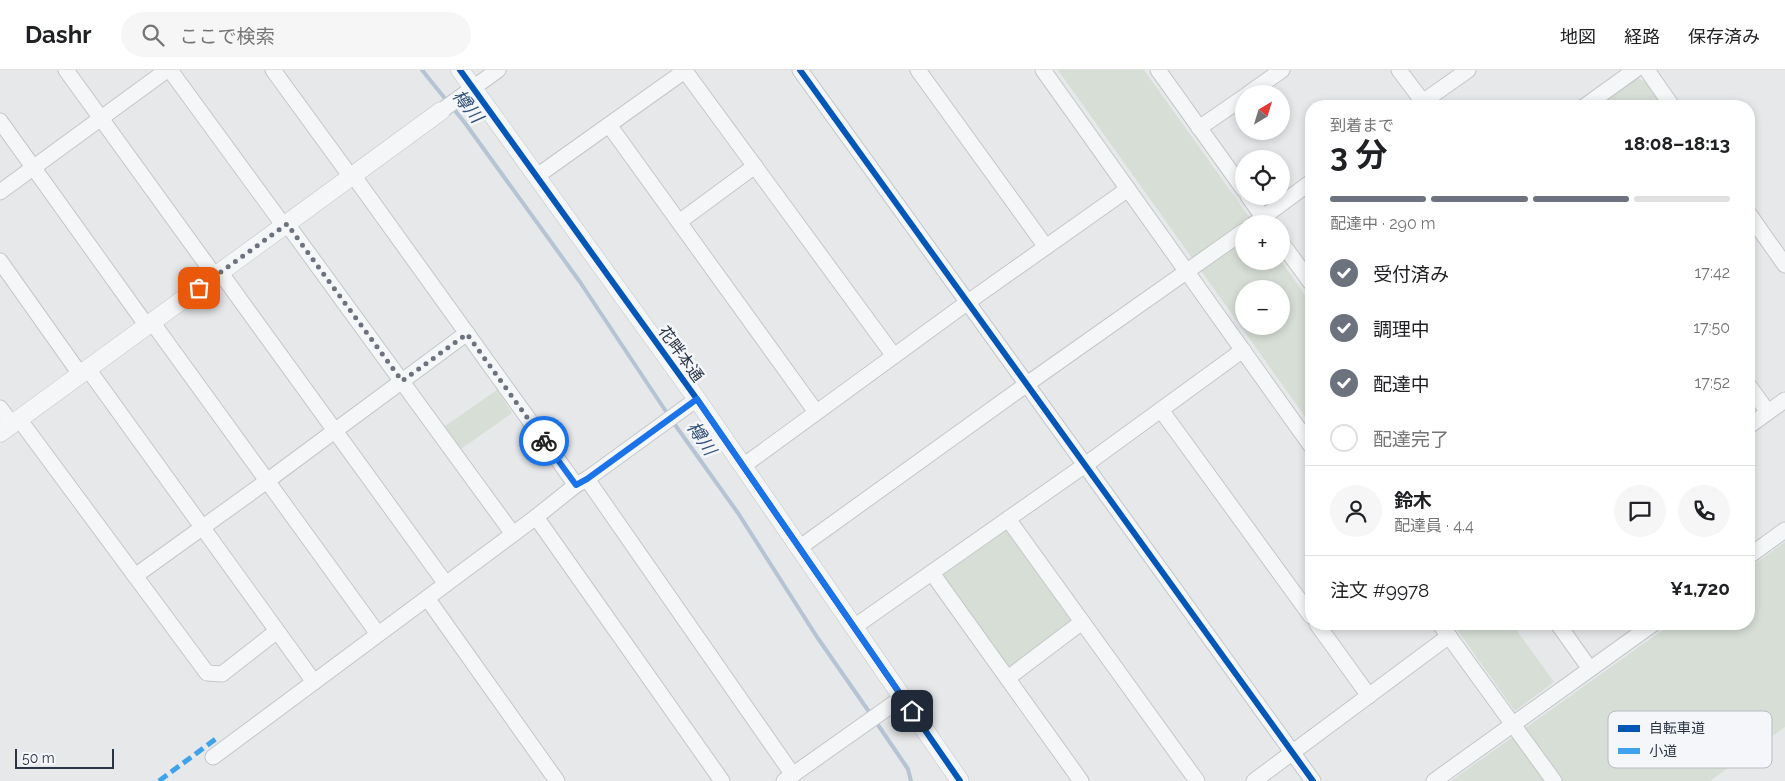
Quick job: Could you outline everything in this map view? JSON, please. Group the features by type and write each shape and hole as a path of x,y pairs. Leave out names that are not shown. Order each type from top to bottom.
{"street":[{"path":"66,70 446,584"},
{"path":"0,192 168,70 402,381 513,534"},
{"path":"273,70 467,334 581,482 788,778 896,702"},
{"name":"花畔本通","path":"460,70 697,399 854,628 896,702 960,781"},
{"path":"10,425 498,70"},
{"path":"537,176 685,70 894,356"},
{"path":"800,70 1313,781"},
{"path":"918,70 1046,247"},
{"path":"1043,70 1305,438"},
{"path":"1158,70 1235,178"},
{"path":"1399,70 1419,100"},
{"path":"1429,100 1468,70"},
{"path":"1593,100 1635,70"},
{"path":"1647,70 1668,100"},
{"path":"1260,85 1279,71"},
{"path":"1199,128 1235,103"},
{"path":"0,121 378,634"},
{"path":"609,125 816,412"},
{"path":"679,222 755,166"},
{"path":"1270,215 1305,187"},
{"path":"743,466 968,302 1128,189"},
{"path":"1755,222 1785,265"},
{"path":"799,548 1235,237"},
{"path":"1290,254 1305,275"},
{"path":"0,261 202,528 314,682"},
{"path":"135,576 467,334"},
{"path":"854,628 1085,465 1243,350"},
{"path":"1755,394 1768,412"},
{"path":"213,757 581,482 697,399"},
{"path":"1755,422 1785,400"},
{"path":"0,408 10,425 135,576 207,673 222,674 277,631"},
{"path":"1161,410 1305,608"},
{"path":"536,517 722,781"},
{"path":"1008,519 1197,781"},
{"path":"1755,552 1785,530"},
{"path":"932,573 1081,781"},
{"path":"427,598 556,781"},
{"path":"1008,678 1082,622"},
{"path":"1321,630 1369,696"},
{"path":"1254,781 1369,696 1444,630 1554,781"},
{"path":"1562,630 1590,669"},
{"path":"1434,781 1645,630"}],"shaded area":[{"path":"1058,70 1144,70 1235,197 1235,205 1240,205 1248,215 1235,215 1235,270 1287,270 1305,295 1305,417 1247,335 1290,335 1290,280 1235,280 1235,318"},
{"path":"1637,78 1646,82 1659,100 1603,100"},
{"path":"497,390 512,413 461,449 445,426"},
{"path":"1003,530 1010,532 1073,622 1013,669 1007,667 943,579 945,571"},
{"path":"1785,542 1785,727 1772,736 1772,711 1608,711 1608,768 1728,768 1710,781 1451,781 1663,630 1755,630 1755,564"},
{"path":"1457,630 1516,630 1554,682 1515,711"}],"waterway":[{"name":"樽川","path":"422,70 447,101"},
{"name":"樽川","path":"452,107 580,282 669,416"},
{"name":"樽川","path":"673,422 738,513 817,637 872,716"},
{"name":"樽川","path":"876,722 908,769 911,781"}],"marked path":[{"path":"159,781 217,738"}],"cycle path":[{"path":"460,70 694,395 960,781"},
{"path":"800,70 1313,781"}],"way so far":[{"path":"199,288 287,224 402,381 467,334 544,441"}],"route":[{"path":"544,441 576,485 697,399 912,711"}]}
